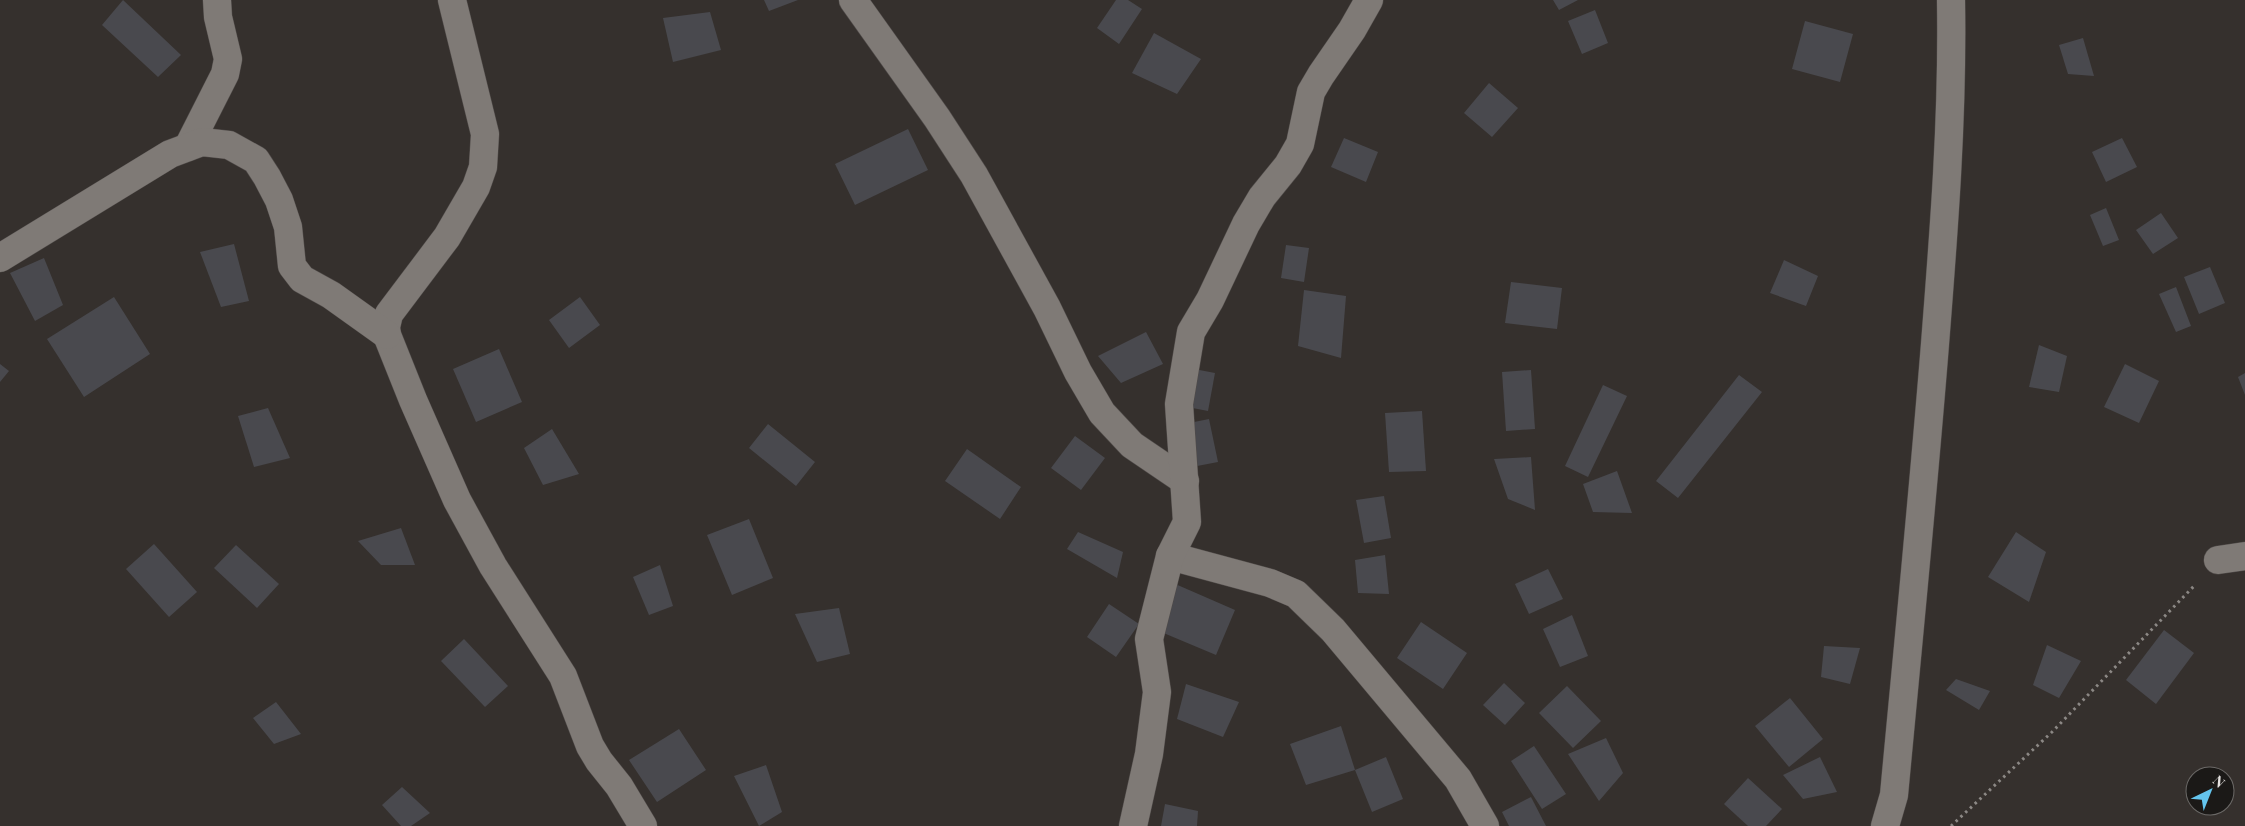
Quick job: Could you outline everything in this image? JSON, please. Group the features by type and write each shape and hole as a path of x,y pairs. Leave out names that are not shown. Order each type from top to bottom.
{"street":[{"path":"452,0 485,134 483,167 476,187 452,229 389,314 386,327 387,335 457,500 493,566 563,676 590,746 599,761 619,786 643,826"},
{"path":"853,0 937,118 974,175 1047,308 1078,372 1102,413 1132,445 1184,482"},
{"path":"1133,826 1149,754 1157,692 1149,639 1170,556 1187,522 1179,404 1191,332 1210,300 1246,224 1262,197 1288,165 1300,144 1311,92 1352,30 1369,0"},
{"path":"1885,826 1894,795 1927,446 1941,274 1952,68 1951,0"},
{"path":"188,147 225,74 228,60 214,2"},
{"path":"0,258 170,154 202,142 229,145 256,160 267,177 285,214 292,266 302,279 331,295 387,335"},
{"path":"1170,556 1270,583 1296,594 1334,630 1452,772 1485,826"},
{"path":"2218,560 2245,556"}],"path":[{"path":"1951,826 2052,732 2218,560"}],"building":[{"path":"123,0 181,55 158,77 102,25"},
{"path":"764,0 798,0 769,11"},
{"path":"1116,0 1128,0 1142,9 1119,44 1097,28"},
{"path":"1553,0 1578,0 1559,10"},
{"path":"1595,10 1608,43 1582,54 1568,21"},
{"path":"710,12 721,50 673,62 663,18"},
{"path":"1805,21 1853,34 1840,82 1792,69"},
{"path":"1154,33 1201,59 1177,94 1132,73"},
{"path":"2083,38 2094,76 2068,74 2059,45"},
{"path":"1489,83 1518,108 1492,137 1464,113"},
{"path":"908,129 928,170 855,205 835,164"},
{"path":"1344,138 1378,152 1366,182 1331,167"},
{"path":"2122,138 2137,167 2106,182 2092,152"},
{"path":"2106,208 2119,240 2103,246 2090,215"},
{"path":"2161,213 2178,238 2153,254 2136,230"},
{"path":"234,244 249,301 221,307 200,252"},
{"path":"1286,245 1309,248 1304,282 1281,278"},
{"path":"44,258 63,305 35,321 10,273"},
{"path":"1784,260 1818,276 1806,306 1770,293"},
{"path":"2210,267 2225,303 2199,314 2184,277"},
{"path":"1511,282 1562,288 1557,329 1505,323"},
{"path":"2176,287 2191,326 2176,332 2159,294"},
{"path":"1304,290 1346,296 1341,358 1298,346"},
{"path":"114,297 150,354 84,397 47,339"},
{"path":"580,297 600,325 569,348 549,320"},
{"path":"1146,332 1163,364 1121,383 1098,356"},
{"path":"2039,345 2067,356 2059,392 2029,387"},
{"path":"499,349 522,402 476,422 453,369"},
{"path":"0,364 9,371 0,382"},
{"path":"2125,364 2159,381 2139,423 2104,407"},
{"path":"1189,368 1215,373 1208,411 1182,406"},
{"path":"1531,370 1535,429 1506,431 1502,372"},
{"path":"2245,373 2245,395 2238,377"},
{"path":"1739,375 1762,392 1678,498 1656,481"},
{"path":"1603,385 1627,396 1588,477 1565,466"},
{"path":"268,408 290,458 254,467 238,416"},
{"path":"1422,411 1426,471 1389,472 1385,413"},
{"path":"1209,419 1218,462 1192,467 1184,424"},
{"path":"768,424 815,462 796,486 749,448"},
{"path":"552,429 579,474 543,485 524,448"},
{"path":"1075,436 1105,458 1081,490 1051,468"},
{"path":"967,449 1021,487 1000,519 945,481"},
{"path":"1531,457 1535,510 1508,499 1494,459"},
{"path":"1617,471 1632,513 1593,512 1583,484"},
{"path":"1384,496 1391,538 1364,543 1356,500"},
{"path":"749,519 773,578 732,595 707,535"},
{"path":"401,528 415,565 381,565 358,541"},
{"path":"1078,532 1123,552 1117,578 1067,549"},
{"path":"2016,532 2046,552 2029,602 1988,577"},
{"path":"154,544 197,592 169,617 126,569"},
{"path":"236,545 279,584 257,608 214,568"},
{"path":"1385,555 1389,594 1358,593 1355,560"},
{"path":"660,565 673,606 649,615 633,577"},
{"path":"1548,569 1563,599 1529,614 1515,584"},
{"path":"1173,583 1235,610 1216,655 1154,629"},
{"path":"1109,604 1139,624 1116,657 1087,637"},
{"path":"839,608 850,654 817,662 795,614"},
{"path":"1572,615 1588,656 1560,667 1543,629"},
{"path":"1421,622 1467,653 1443,689 1397,658"},
{"path":"2164,630 2194,653 2156,704 2126,680"},
{"path":"464,639 508,686 485,707 441,661"},
{"path":"2047,645 2081,661 2059,698 2033,685"},
{"path":"1824,646 1860,648 1850,684 1821,677"},
{"path":"1956,679 1990,691 1979,710 1946,690"},
{"path":"1504,683 1525,703 1505,725 1483,705"},
{"path":"1186,684 1239,702 1223,737 1177,719"},
{"path":"1567,686 1601,721 1573,748 1539,713"},
{"path":"1790,698 1823,739 1789,767 1755,726"},
{"path":"276,702 301,734 274,744 253,718"},
{"path":"1341,726 1355,770 1306,785 1290,744"},
{"path":"679,729 706,770 657,802 629,760"},
{"path":"1606,738 1623,773 1599,801 1568,754"},
{"path":"1534,746 1566,794 1542,809 1511,761"},
{"path":"1386,757 1403,799 1372,812 1355,770"},
{"path":"1820,757 1837,792 1803,799 1783,775"},
{"path":"766,765 782,812 759,826 734,776"},
{"path":"1748,778 1782,809 1766,826 1748,826 1724,804"},
{"path":"402,787 430,813 411,826 401,826 382,805"},
{"path":"1531,797 1546,826 1509,826 1502,812"},
{"path":"1165,804 1198,811 1197,826 1161,826"}]}
